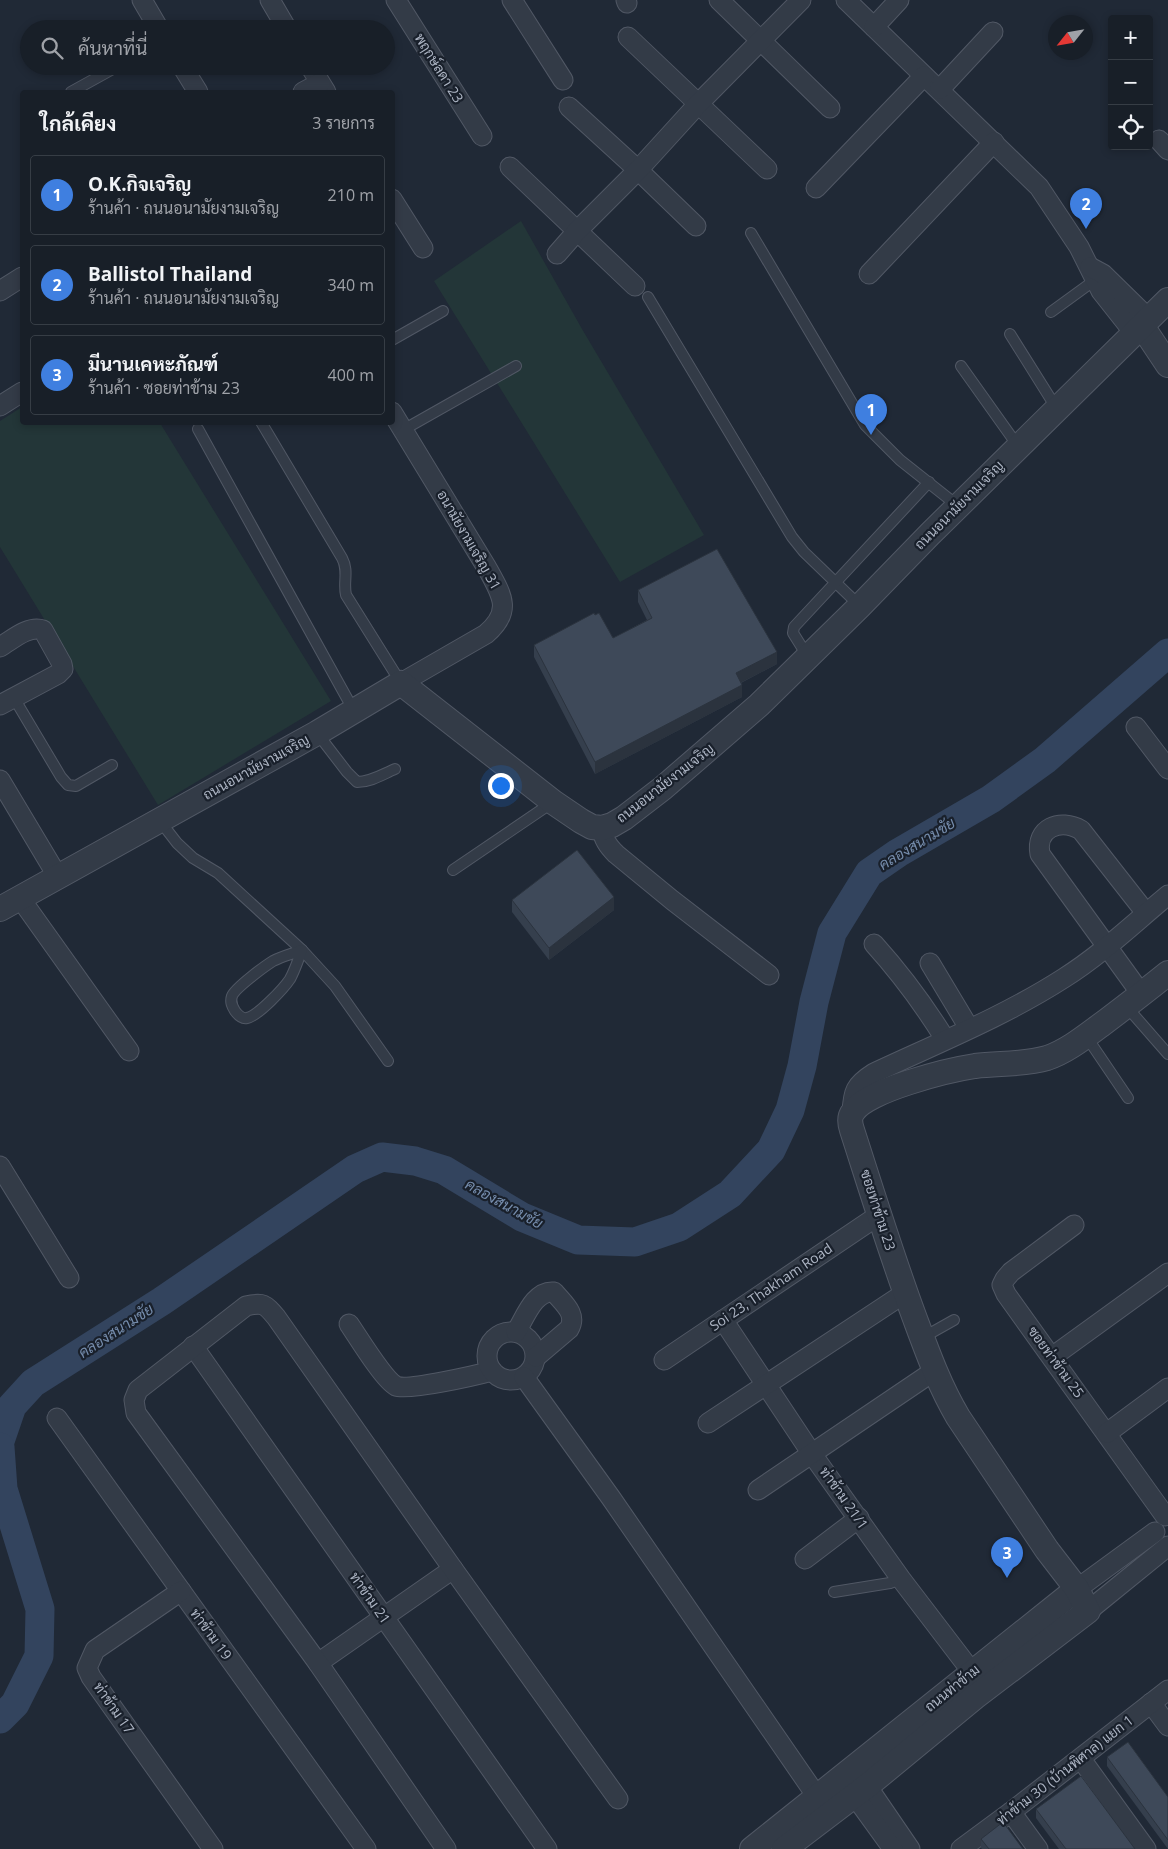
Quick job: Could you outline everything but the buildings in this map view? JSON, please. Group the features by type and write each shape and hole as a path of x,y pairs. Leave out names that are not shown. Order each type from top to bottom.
{"street":[{"path":"142,0 154,20"},
{"path":"270,0 282,20"},
{"name":"พฤกษ์ลดา 23","path":"396,0 482,136"},
{"path":"512,0 563,80"},
{"path":"719,0 830,108"},
{"path":"557,254 699,103 801,0"},
{"path":"846,0 1039,187 1096,274 1101,291 1142,326 1168,366"},
{"path":"874,27 899,0"},
{"path":"940,89 993,32"},
{"path":"628,37 767,169"},
{"path":"188,75 197,90"},
{"path":"315,75 323,88"},
{"path":"816,188 924,76"},
{"path":"569,107 696,226"},
{"path":"869,274 994,142"},
{"path":"510,167 641,291"},
{"path":"395,204 423,248"},
{"path":"0,291 20,278"},
{"name":"ถนนอนามัยงามเจริญ","path":"10,903 318,733 401,683 553,802 581,821 592,827 602,828 624,818 723,738 808,658 1018,446 1168,300"},
{"path":"0,406 20,393"},
{"name":"อนามัยงามเจริญ 31","path":"395,417 487,568 504,604 502,616 496,626 486,634 401,683"},
{"path":"0,647 28,631 36,628 43,630 63,669 58,674 7,702"},
{"path":"1136,726 1168,769"},
{"path":"0,780 58,877"},
{"path":"1134,1000 1108,947 1040,854 1038,844 1042,835 1060,824 1072,825 1081,830 1146,913"},
{"path":"602,828 606,841 616,854 672,900 770,975"},
{"path":"852,1113 855,1090 863,1080 995,1016 1065,978 1108,947 1168,895"},
{"path":"10,903 129,1051"},
{"path":"874,944 899,972 945,1039"},
{"path":"930,962 969,1028"},
{"path":"852,1113 864,1100 922,1079 960,1069 1047,1058 1065,1050 1086,1036 1168,973"},
{"name":"ซอยท่าข้าม 23","path":"852,1113 850,1124 905,1293 934,1372 958,1417 1047,1550 1078,1589 1088,1611"},
{"path":"0,1166 7,1192 69,1278"},
{"name":"Soi 23, Thakham Road","path":"664,1360 879,1215"},
{"name":"ซอยท่าข้าม 25","path":"1074,1225 1011,1272 1002,1286 1166,1515"},
{"path":"1052,1357 1168,1273"},
{"path":"516,1332 534,1300 544,1292 554,1292 569,1309 573,1318 569,1329 536,1357 532,1368 524,1377 517,1380 503,1379 492,1371 488,1364 487,1355 488,1347 499,1334 516,1332 522,1334 532,1343 536,1357"},
{"path":"708,1422 905,1293"},
{"path":"446,1849 318,1663 136,1412 134,1400 138,1390 246,1306 259,1303 269,1309 276,1317 453,1569 618,1798"},
{"name":"ท่าข้าม 21/1","path":"723,1320 812,1454 901,1579 972,1672"},
{"path":"349,1324 378,1367 396,1386 404,1387 440,1382 492,1371"},
{"name":"ท่าข้าม 21","path":"194,1346 547,1849"},
{"path":"758,1490 934,1372"},
{"path":"524,1377 628,1522 818,1798"},
{"path":"1107,1433 1168,1388"},
{"name":"ท่าข้าม 19","path":"57,1418 366,1849"},
{"path":"1164,1541 1159,1519 1166,1515"},
{"path":"805,1558 858,1518"},
{"name":"ถนนท่าข้าม","path":"752,1849 1078,1589 1164,1541"},
{"name":"ถนนท่าข้าม","path":"784,1849 945,1721 1088,1611 1164,1541"},
{"path":"318,1663 453,1569"},
{"name":"ท่าข้าม 17","path":"181,1591 96,1650 87,1668 213,1849"},
{"name":"ท่าข้าม 30 (บ้านพิศาล) แยก 1","path":"961,1849 1081,1759 1168,1690"},
{"path":"1151,1703 1168,1726"},
{"path":"1081,1759 1146,1849"},
{"path":"860,1790 893,1849"},
{"path":"860,1790 910,1849"},
{"path":"1011,1812 1038,1849"}],"lane":[{"path":"75,90 102,75"},
{"path":"751,233 865,425 900,460 958,506"},
{"path":"1051,312 1096,274"},
{"path":"641,291 792,537 804,552 860,606"},
{"path":"395,338 443,311"},
{"path":"1010,334 1057,409"},
{"path":"403,430 516,366"},
{"path":"960,366 1018,446"},
{"path":"263,425 346,565 347,573 344,586 346,595 401,683"},
{"path":"198,430 354,711"},
{"path":"808,658 793,634 794,628 928,482"},
{"path":"7,702 68,785 76,786 112,765"},
{"path":"318,733 347,772 357,782 373,779 395,769"},
{"path":"453,870 553,802"},
{"path":"160,821 177,843 193,858 218,873 302,950 335,986 388,1061"},
{"path":"302,950 284,987 249,1018 243,1018 237,1014 231,1006 232,997 236,991 263,967 274,960 302,950"},
{"path":"1134,1000 1168,1054"},
{"path":"1086,1036 1128,1098"},
{"path":"922,1338 954,1320"},
{"path":"834,1592 890,1584 901,1579"}],"shaded area":[{"path":"521,221 582,329 704,535 620,582 434,281"},
{"path":"20,408 20,425 161,425 331,701 158,805 0,547 0,421"}],"waterway":[{"name":"คลองสนามชัย","path":"0,1441 12,1406 33,1383 162,1301 355,1169 382,1157 415,1161 444,1170 522,1217 578,1240 635,1242 679,1227 730,1194 771,1150 790,1110 802,1066 814,1002 832,933 869,873 898,853 991,799 1045,760 1168,653"},
{"name":"คลองสนามชัย","path":"0,1447 3,1489 40,1609 39,1656 15,1704 0,1719"}],"place":[{"name":"Ballistol Thailand","path":"1086,229"},
{"name":"O.K.กิจเจริญ","path":"871,435"},
{"name":"มีนานเคหะภัณฑ์","path":"1007,1578"}]}
